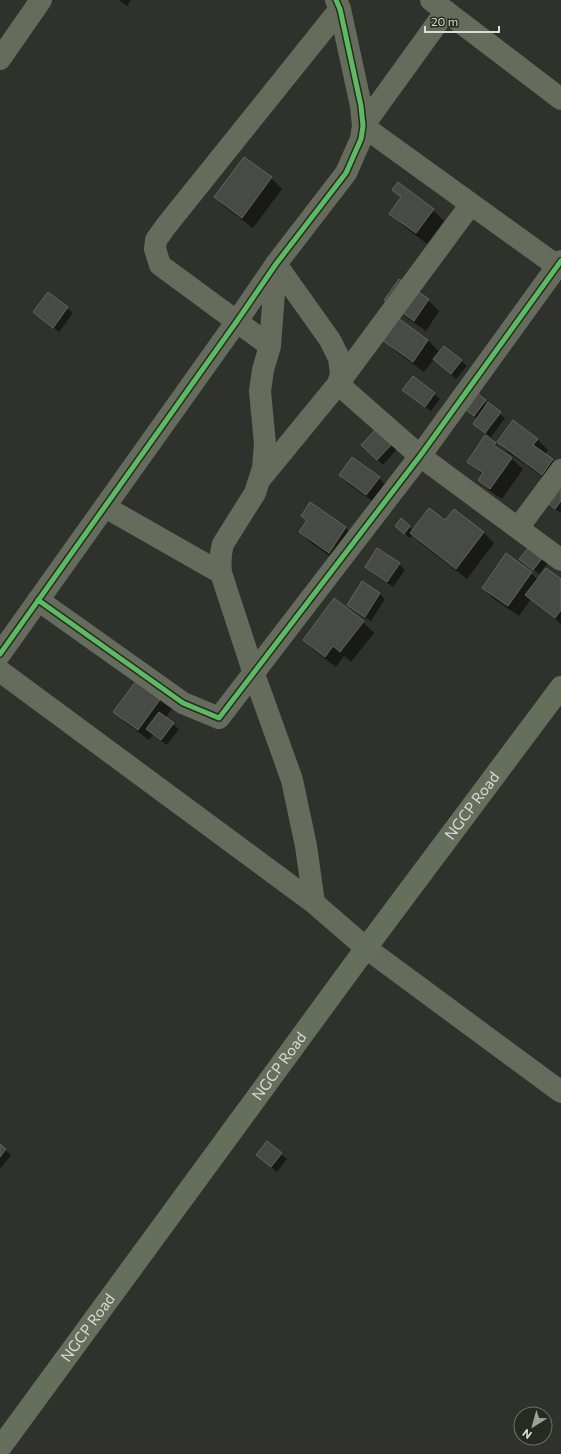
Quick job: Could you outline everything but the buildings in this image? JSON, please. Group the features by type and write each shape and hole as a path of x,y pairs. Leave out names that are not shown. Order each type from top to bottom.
{"main road":[{"name":"NGCP Road","path":"0,1448 366,948 561,687"}],"street":[{"path":"0,59 41,0"},
{"path":"0,654 276,264 346,173 361,139 363,126 361,106 338,4"},
{"path":"270,346 160,265 155,249 156,240 338,4"},
{"path":"363,126 439,6 561,98"},
{"path":"38,600 183,703 219,718 420,456 559,263 471,204 363,126"},
{"path":"260,479 338,384 471,204"},
{"path":"276,264 270,346 263,370 260,391 265,444 264,468 255,493 223,544 220,558 221,573 254,674 292,780 306,846 314,903"},
{"path":"276,264 330,340 339,358 341,374 338,384"},
{"path":"338,384 420,456 561,560"},
{"path":"518,528 561,470"},
{"path":"105,507 221,573"},
{"path":"0,670 314,903 366,948 561,1092"}],"cycle path":[{"path":"0,654 276,264 346,173 361,139 363,126 361,106 340,9 336,0"},
{"path":"38,600 183,703 219,718 420,456 561,261"}]}
